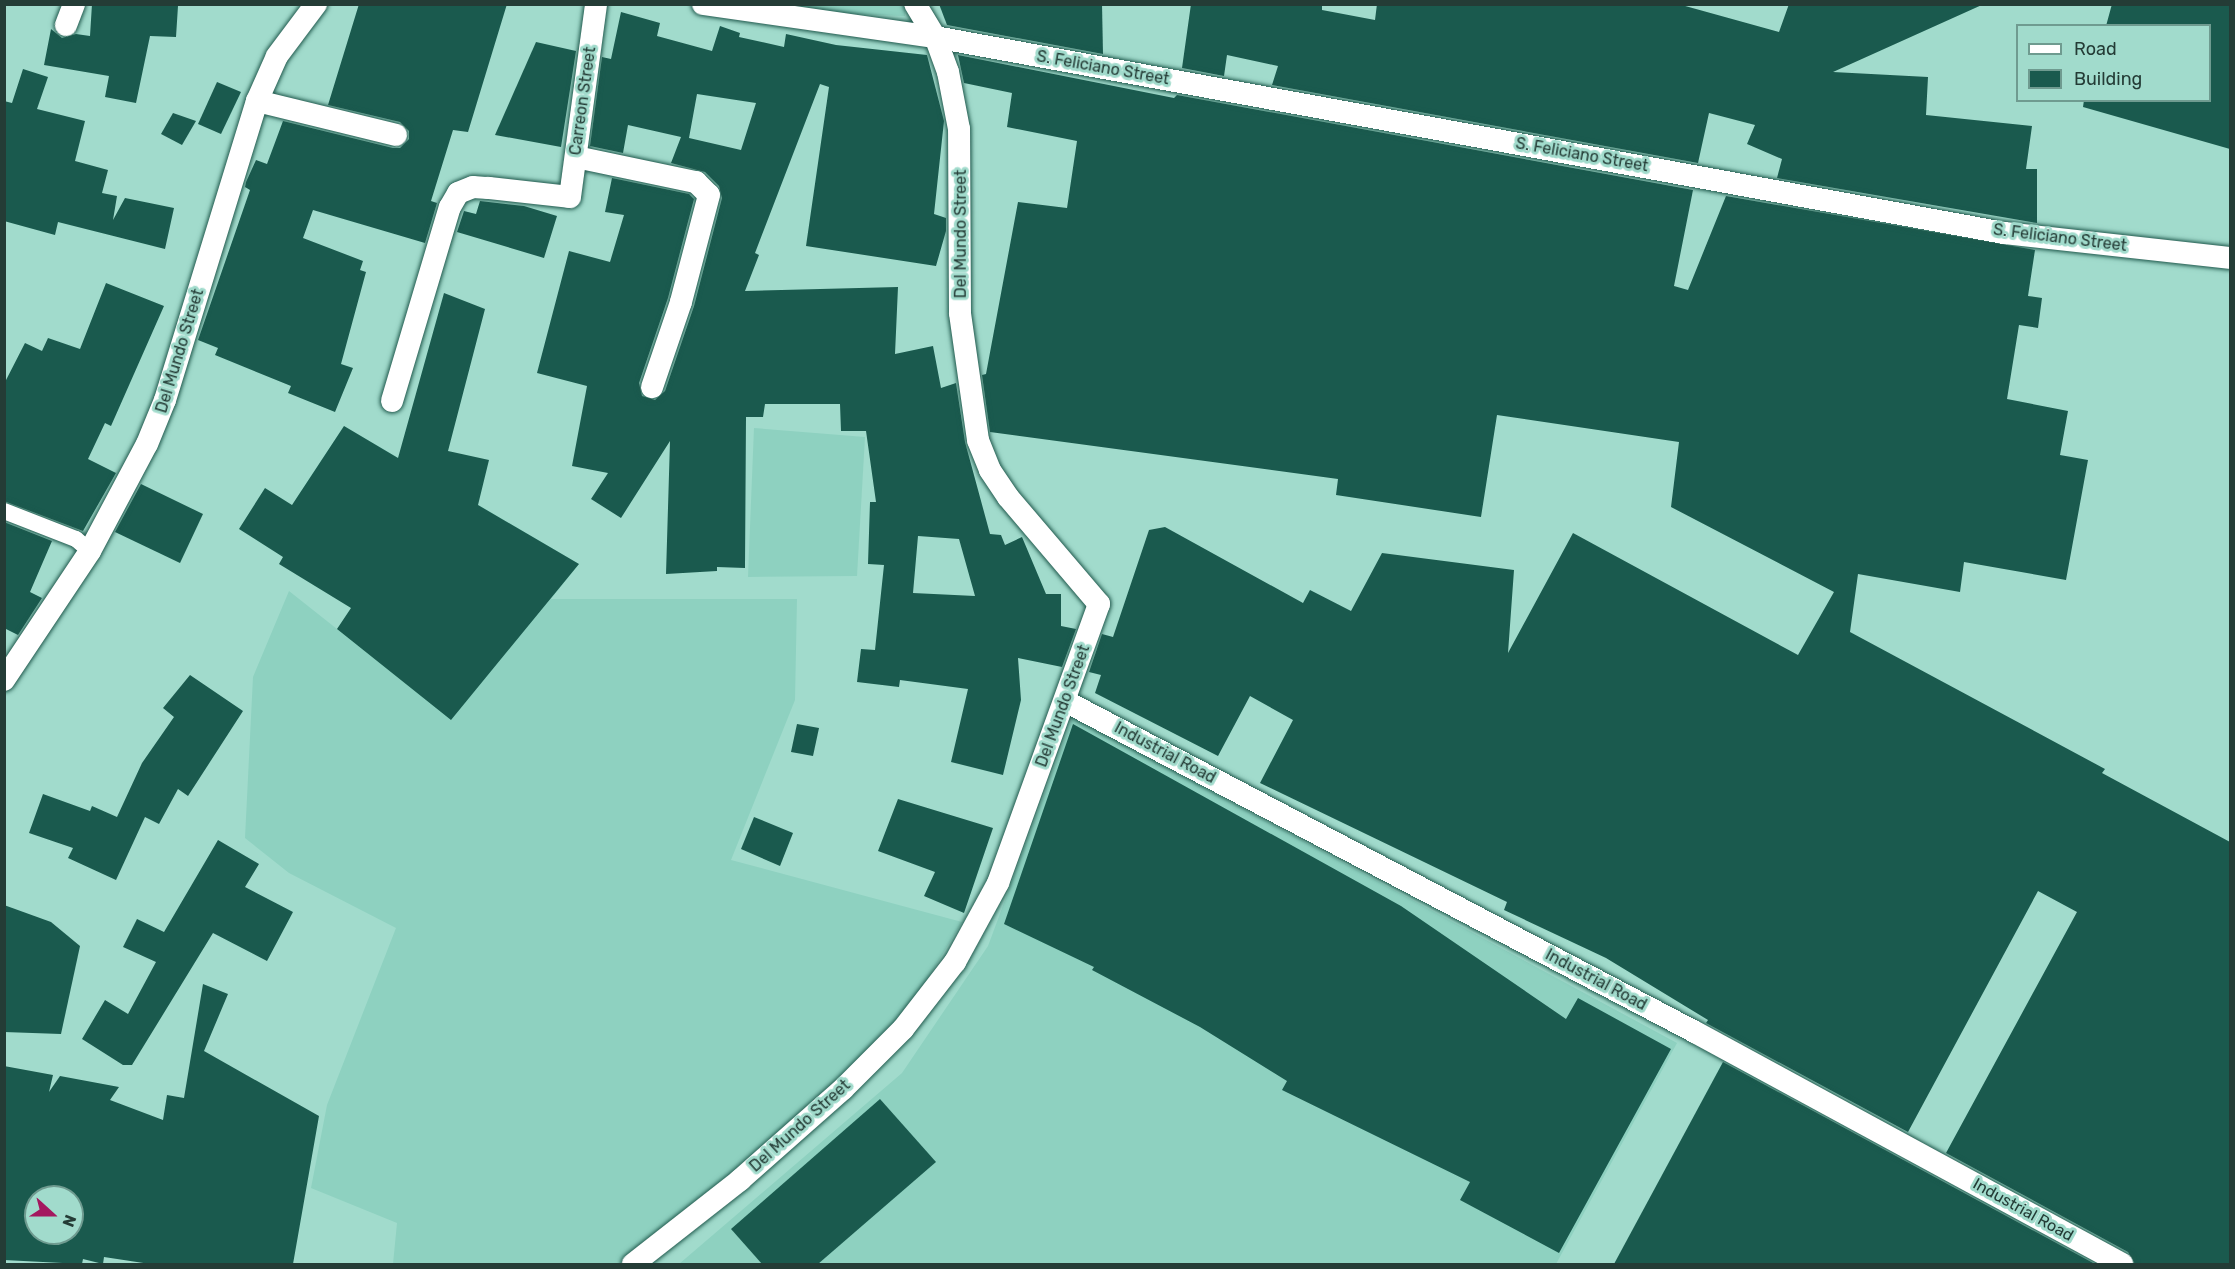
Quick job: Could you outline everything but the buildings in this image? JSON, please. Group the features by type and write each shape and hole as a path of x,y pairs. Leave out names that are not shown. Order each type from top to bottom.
{"street":[{"name":"Del Mundo Street","path":"4,680 90,550 157,422 258,102 277,56 316,4"},
{"name":"Carreon Street","path":"392,401 450,207 458,193 473,187 570,197 596,4"},
{"name":"S. Feliciano Street","path":"703,4 935,37 2004,232 2230,258"},
{"path":"915,4 935,37"},
{"name":"Del Mundo Street","path":"633,1264 740,1180 843,1089 928,999 955,962 990,901 1100,604 1008,497 990,470 978,440 960,313 959,129 953,92 935,37"},
{"path":"258,102 396,135"},
{"path":"576,158 696,182 709,195 681,302 652,387"},
{"path":"4,511 76,538 90,550"},
{"name":"Industrial Road","path":"1065,701 1695,1032 2122,1264"}],"shaded area":[{"path":"905,4 905,16 827,13 782,5"},
{"path":"344,426 579,564 551,599 797,599 795,700 731,860 962,922 899,1026 635,1264 393,1264 397,1223 311,1188 327,1105 396,928 289,873 245,838 253,677 289,591 337,629 390,555 296,499"},
{"path":"754,428 865,437 857,576 748,577"},
{"path":"1073,717 1677,1043 1556,1264 679,1264 902,1073 988,946"}]}
